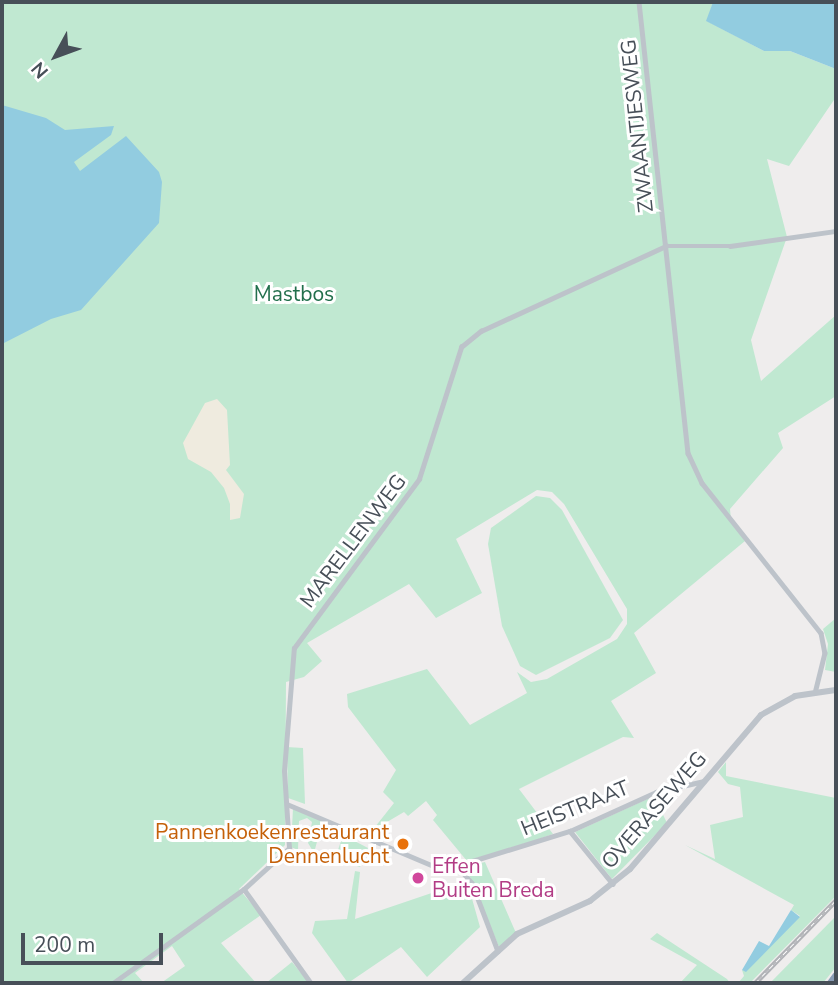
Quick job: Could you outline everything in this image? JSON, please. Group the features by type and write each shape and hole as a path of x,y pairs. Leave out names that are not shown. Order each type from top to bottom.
{"highway":[{"path":"831,983 836,976"}],"street":[{"name":"ZWAANTJESWEG","path":"639,2 676,356 693,468 821,633 825,653 816,690"},
{"path":"666,246 730,246 836,231"},
{"name":"MARELLENWEG","path":"287,804 289,684 294,648 419,479 461,347 481,331 666,246"},
{"name":"OVERASEWEG","path":"463,983 517,934 576,908 613,884 646,853 761,715 816,690 836,690"},
{"name":"HEISTRAAT","path":"287,804 435,868 458,868 570,831 656,792 704,781"},
{"path":"113,983 244,889 289,848 287,804"},
{"path":"570,831 613,884"},
{"path":"458,868 472,883 498,951"},
{"path":"244,889 311,983"}],"green space":[{"name":"Mastbos","path":"2,2 713,2 707,21 764,51 790,51 836,69 836,97 789,166 767,159 787,237 751,340 761,381 836,315 836,396 778,433 783,448 730,509 731,520 745,541 634,633 656,673 611,701 634,738 623,737 519,789 553,834 536,840 467,861 433,820 437,815 426,801 408,816 404,812 387,822 384,831 375,827 394,803 383,792 396,770 348,707 347,694 427,669 470,725 527,693 517,672 531,682 547,679 617,639 627,624 627,609 564,504 552,492 537,490 456,539 482,593 436,618 409,584 307,643 322,661 304,677 286,682 285,845 239,889 261,915 221,943 256,983 161,983 185,966 172,946 135,973 144,983 2,983"},
{"path":"536,496 550,498 562,510 623,620 610,638 536,675 520,666 502,626 488,544 491,528"},
{"path":"836,618 836,672 825,670 828,644 823,629"},
{"path":"287,747 303,748 305,804 288,798"},
{"path":"726,762 726,776 836,798 836,896 750,983 738,983 744,976 742,970 746,971 800,916 791,910 794,905 685,845 715,859 710,825 743,817 740,787 728,784 718,772"},
{"path":"654,796 667,823 612,879 575,832"},
{"path":"293,808 323,819 314,853 308,843 312,822 307,818 299,821 298,850 291,847"},
{"path":"343,835 368,848 360,867 335,859"},
{"path":"485,862 516,933 499,947 470,877 460,868"},
{"path":"355,871 360,872 355,919 467,881 480,927 427,977 401,947 348,983 312,933 315,921 347,919"},
{"path":"836,916 836,967 823,983 770,983"},
{"path":"657,933 730,983 680,983 697,965 650,939"},
{"path":"292,962 309,983 266,983"}],"sand":[{"path":"217,399 227,410 230,465 226,470 244,494 240,518 230,520 230,504 224,488 211,472 188,459 183,443 205,403"}],"water":[{"path":"713,2 836,2 836,69 790,51 764,51 706,21"},
{"path":"2,105 46,118 65,130 114,126 111,135 74,162 80,171 126,136 159,172 162,182 159,223 81,310 51,319 2,344"},
{"path":"791,910 800,917 746,972 742,970 759,941 769,946"}],"railway":[{"path":"755,983 836,900"}],"place":[{"name":"Pannenkoekenrestaurant Dennenlucht","path":"403,844"},
{"name":"Effen Buiten Breda","path":"418,878"}]}
